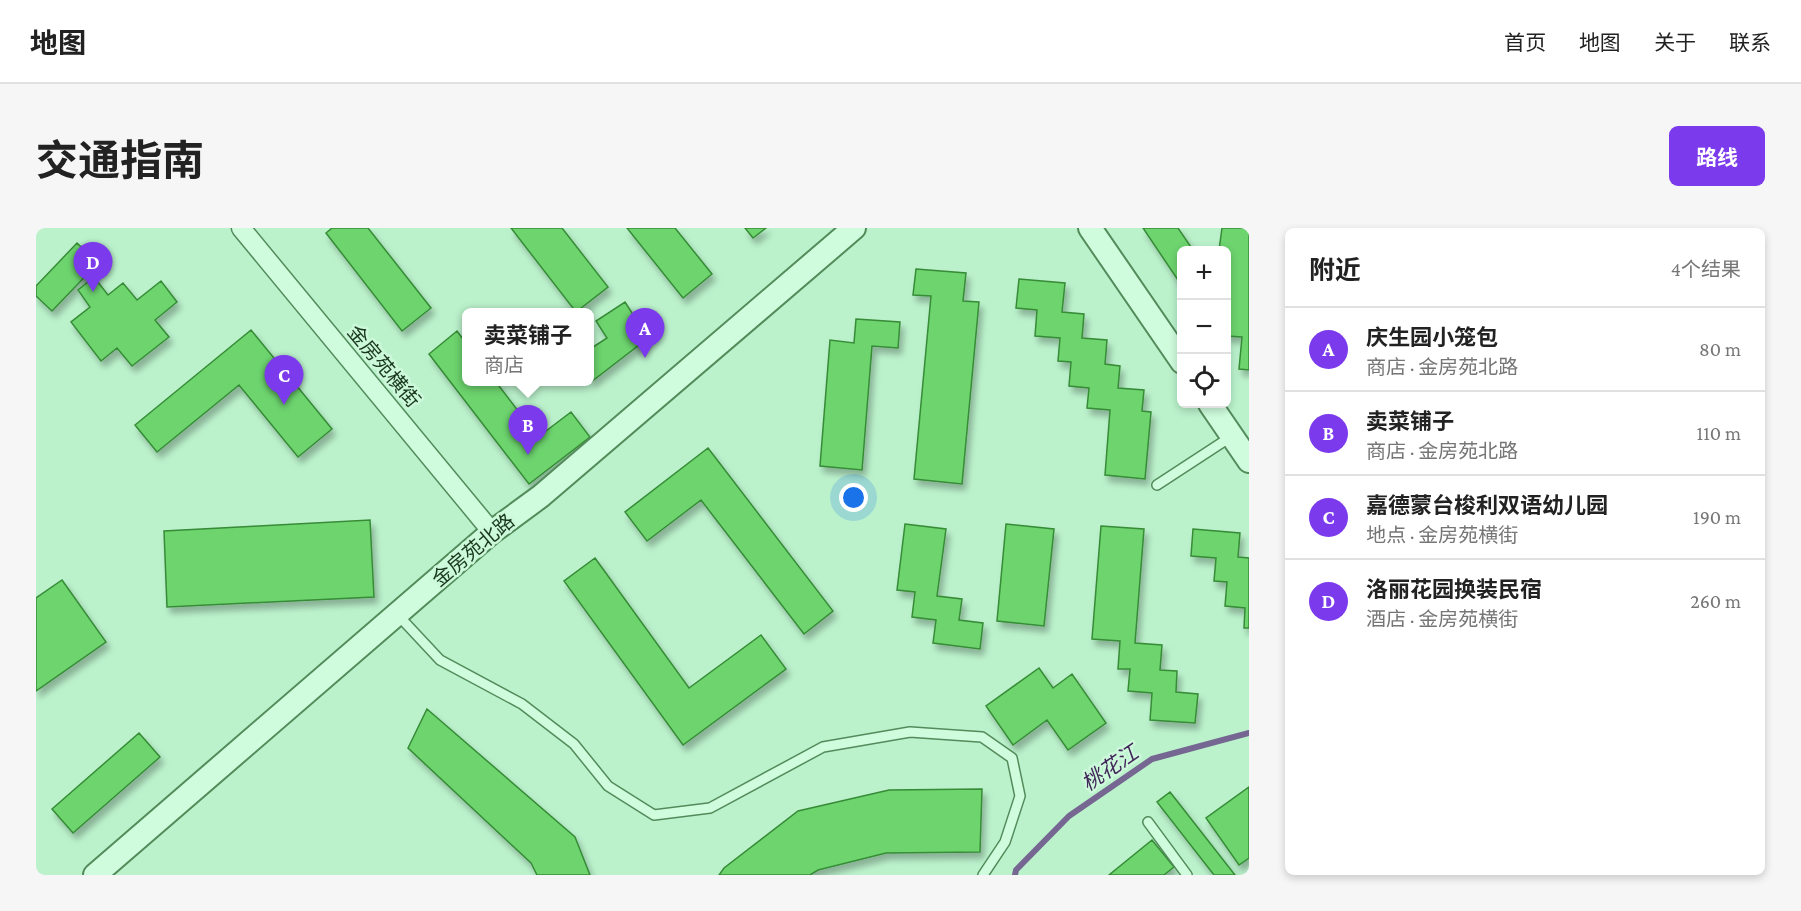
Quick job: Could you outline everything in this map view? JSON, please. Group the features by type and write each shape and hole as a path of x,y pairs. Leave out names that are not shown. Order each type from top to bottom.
{"street":[{"name":"金房苑横街","path":"241,228 492,532"},
{"name":"金房苑北路","path":"94,875 492,532 541,496 854,228"},
{"path":"1090,228 1177,355"},
{"path":"1212,408 1249,461"}],"lane":[{"path":"1157,485 1232,436"},
{"path":"397,614 440,660 522,704 574,744 608,786 654,815 710,808 823,747 910,732 982,737 1012,758 1020,796 1005,842 983,875"},
{"path":"1148,822 1187,875"}],"building":[{"path":"332,228 368,228 431,308 402,331 326,233"},
{"path":"511,228 562,228 608,287 581,308 573,308"},
{"path":"627,228 675,228 712,274 683,298"},
{"path":"745,228 766,228 753,238"},
{"path":"1143,228 1178,228 1190,246 1177,246 1177,279"},
{"path":"1222,228 1249,228 1249,370 1239,369 1242,337 1231,336 1231,246 1220,246"},
{"path":"77,243 98,263 52,311 36,296 36,286"},
{"path":"916,269 966,273 963,301 979,302 962,484 914,479 931,296 913,295"},
{"path":"94,277 108,295 123,283 137,300 161,281 177,302 155,320 169,337 132,366 117,348 101,361 71,322 90,307 78,290"},
{"path":"1019,279 1065,283 1062,312 1084,314 1082,338 1107,340 1105,364 1120,366 1118,388 1144,390 1142,411 1151,412 1145,479 1105,475 1110,410 1087,408 1089,388 1069,386 1071,362 1058,361 1060,338 1035,336 1037,310 1016,308"},
{"path":"625,302 648,338 594,380 594,346 607,338 596,321"},
{"path":"856,319 900,322 898,348 872,346 862,470 820,466 830,340 854,343"},
{"path":"251,330 332,429 298,457 239,385 157,452 135,425"},
{"path":"457,331 462,338 462,386 499,386 538,437 571,412 590,437 529,484 429,354"},
{"path":"708,448 833,611 804,634 701,500 647,541 625,512"},
{"path":"370,520 374,597 167,607 164,531"},
{"path":"905,524 946,529 937,596 962,599 959,620 983,623 980,649 933,643 936,620 912,617 915,592 897,590"},
{"path":"1006,524 1054,529 1044,626 997,621"},
{"path":"1101,526 1144,529 1135,643 1162,645 1160,670 1177,671 1176,692 1198,694 1195,723 1150,720 1152,693 1128,691 1130,669 1118,669 1120,641 1092,639"},
{"path":"1193,529 1240,533 1238,557 1249,558 1249,628 1244,628 1245,608 1225,606 1227,582 1214,581 1216,558 1191,556"},
{"path":"595,558 689,688 761,635 786,669 683,745 564,581"},
{"path":"62,580 106,642 36,691 36,598"},
{"path":"1039,668 1053,688 1072,674 1106,723 1068,750 1047,720 1013,745 986,706"},
{"path":"427,709 575,837 590,875 537,875 531,863 408,748"},
{"path":"139,733 160,757 73,833 52,809"},
{"path":"1249,787 1249,858 1239,865 1206,818"},
{"path":"982,789 980,852 886,853 818,870 810,875 719,875 724,868 798,811 889,790"},
{"path":"1170,792 1235,875 1214,875 1157,802"},
{"path":"1152,840 1174,867 1164,875 1109,875"}],"waterway":[{"name":"桃花江","path":"1015,875 1016,870 1069,816 1152,759 1249,733"}],"place":[{"name":"洛丽花园换装民宿","path":"93,292"},
{"name":"庆生园小笼包","path":"645,358"},
{"name":"嘉德蒙台梭利双语幼儿园","path":"284,405"},
{"name":"卖菜铺子","path":"528,455"}]}
